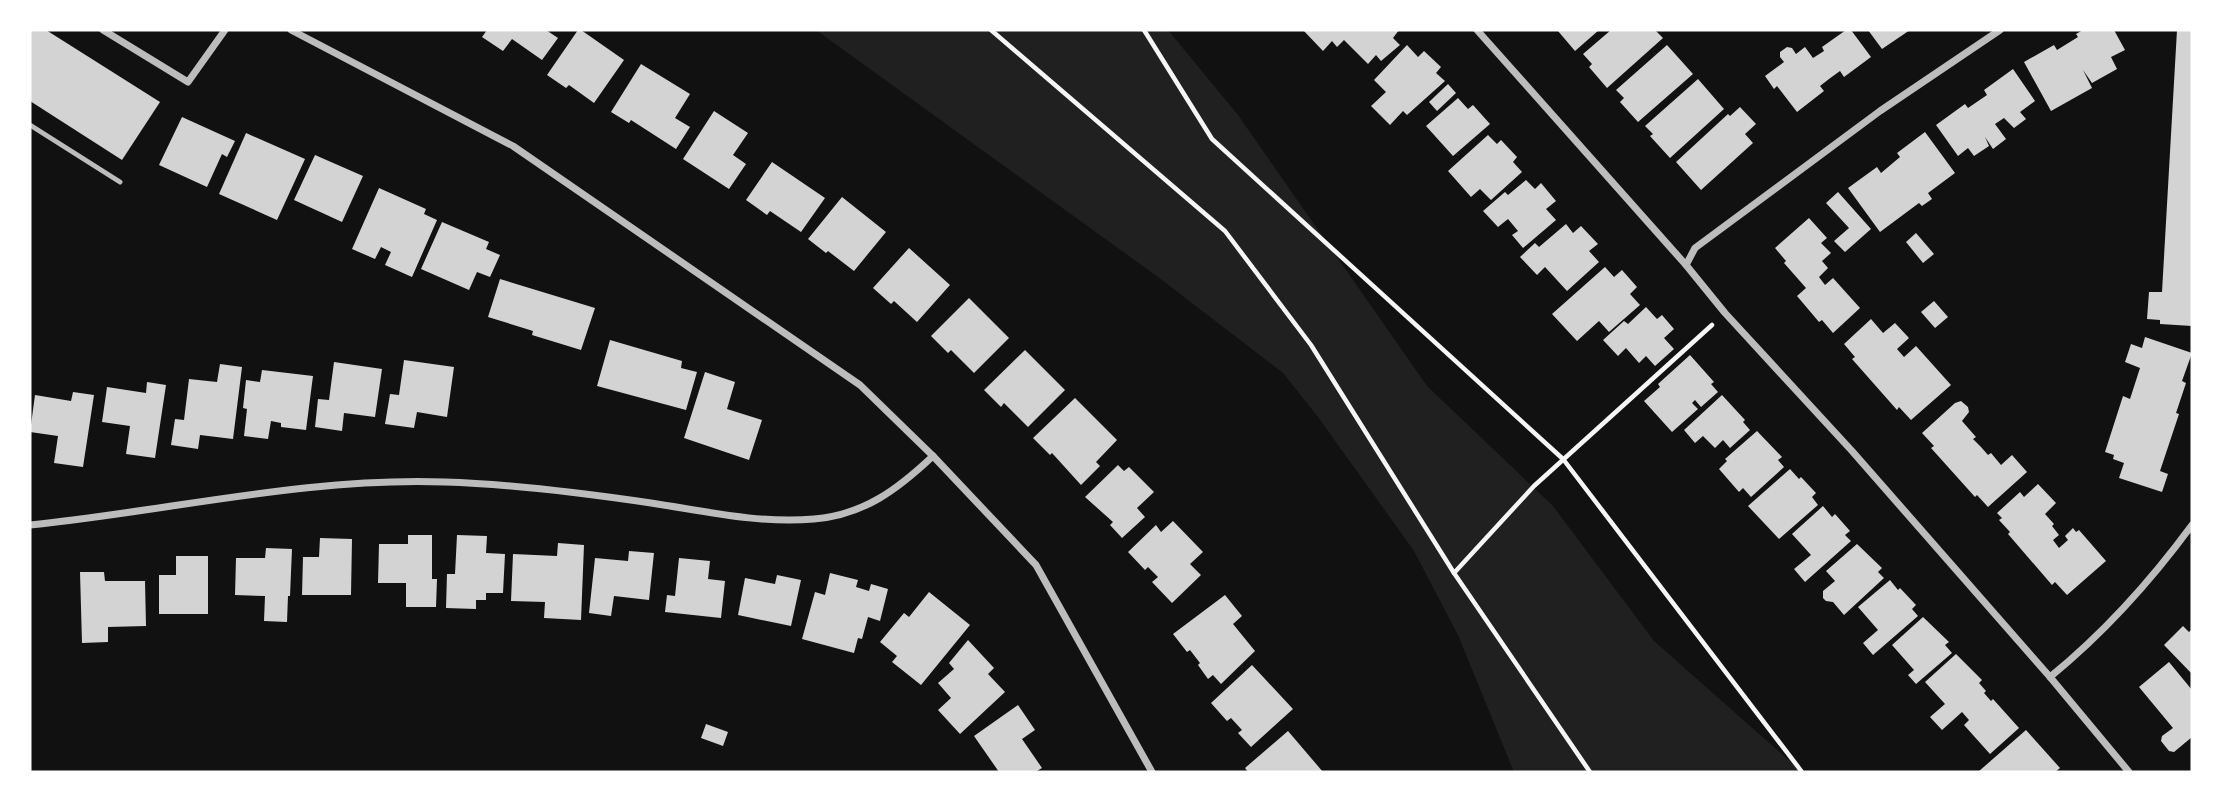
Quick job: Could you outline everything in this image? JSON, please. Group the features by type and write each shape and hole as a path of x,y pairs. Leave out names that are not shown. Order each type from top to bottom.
{"street":[{"path":"103,30 188,82 225,30"},
{"path":"291,30 513,146 860,385 933,456 1036,565 1152,772"},
{"path":"1477,30 2050,677 2129,772"},
{"path":"1686,265 1695,247 1880,111 2000,30"},
{"path":"30,525 382,480 514,487 765,518 813,519 868,506 895,490 933,456"},
{"path":"2050,677 2088,645 2130,603 2192,525"}],"lane":[{"path":"30,125 120,182"}],"path":[{"path":"991,30 1226,231 1311,345 1454,573 1590,772"},
{"path":"1144,30 1212,139 1563,459 1802,772"},
{"path":"1454,573 1534,486 1725,313"}],"shaded area":[{"path":"816,30 1168,30 1238,115 1427,386 1553,506 1654,641 1802,772 1514,772 1458,635 1414,551 1318,417 1283,373 1158,277"}],"building":[{"path":"30,30 46,30 160,102 122,160 30,101"},
{"path":"487,30 546,30 558,38 542,60 512,39 503,51 482,37"},
{"path":"578,30 624,60 594,103 569,85 566,88 547,75"},
{"path":"1303,30 1399,30 1393,38 1400,45 1381,61 1376,55 1368,64 1344,40 1337,47 1332,41 1323,51"},
{"path":"1599,30 1575,51 1558,31"},
{"path":"1611,30 1655,30 1663,38 1607,88 1589,67 1592,64 1583,54"},
{"path":"1846,30 1851,30 1871,57 1844,77 1840,71 1829,79 1820,86 1824,91 1797,112 1777,86 1774,89 1765,76 1784,62 1780,52 1787,47 1792,48 1796,54 1805,47 1813,58 1824,51 1822,47"},
{"path":"1868,30 1910,30 1882,49"},
{"path":"2083,30 2114,30 2125,50 2111,57 2117,69 2092,83 2083,70 2092,88 2051,111 2024,62 2054,45 2057,50 2078,37 2076,34"},
{"path":"2177,30 2192,30 2192,326 2160,324 2160,320 2147,319 2149,292 2162,292"},
{"path":"1407,45 1418,57 1424,51 1441,67 1436,73 1445,81 1407,115 1403,111 1390,125 1371,106 1386,92 1374,80"},
{"path":"1667,45 1693,74 1638,122 1620,102 1624,98 1616,90"},
{"path":"641,64 690,94 675,118 690,127 676,149 631,120 629,123 611,112"},
{"path":"2013,69 2035,101 2020,112 2026,119 2014,128 2004,118 1995,124 2006,139 1993,149 1985,137 1989,146 1974,156 1968,148 1958,156 1936,125 1965,104 1968,108 1987,95 1984,90"},
{"path":"1698,79 1724,109 1670,158 1650,136 1653,134 1645,126"},
{"path":"1448,84 1456,93 1437,111 1429,102"},
{"path":"1458,98 1468,109 1473,105 1490,124 1453,156 1426,126"},
{"path":"1740,107 1756,124 1745,134 1753,143 1701,190 1676,162 1728,114 1730,116"},
{"path":"714,111 748,133 733,155 746,164 729,189 683,159"},
{"path":"182,117 235,141 227,157 222,154 207,187 159,165"},
{"path":"1925,132 1955,173 1928,193 1932,199 1922,206 1919,203 1880,232 1848,188 1877,167 1881,173 1900,157 1897,153"},
{"path":"246,133 305,159 277,220 219,194"},
{"path":"1488,135 1497,144 1501,140 1517,157 1513,162 1522,172 1491,200 1480,189 1471,197 1448,171"},
{"path":"315,155 363,176 342,222 294,200"},
{"path":"772,162 825,198 801,232 770,211 767,215 746,200"},
{"path":"1526,180 1535,189 1541,183 1556,201 1546,209 1556,220 1523,248 1512,235 1518,231 1508,219 1498,227 1483,211 1505,192 1508,195"},
{"path":"379,188 426,209 424,214 437,220 412,277 385,265 391,252 381,247 375,259 352,249"},
{"path":"1838,192 1871,229 1845,252 1834,241 1849,228 1826,203"},
{"path":"842,197 886,232 854,271 808,239"},
{"path":"1809,218 1827,238 1821,243 1831,253 1822,261 1828,268 1819,277 1825,285 1833,278 1860,308 1833,333 1822,320 1819,322 1797,296 1806,288 1775,248"},
{"path":"442,222 489,242 486,249 500,255 490,277 477,272 469,290 421,269"},
{"path":"1566,224 1573,233 1581,226 1598,244 1589,251 1599,262 1567,291 1545,267 1537,275 1520,257 1535,243 1539,247"},
{"path":"1916,233 1934,254 1923,263 1906,242"},
{"path":"909,248 950,285 917,322 894,301 891,304 873,288"},
{"path":"1605,267 1614,277 1622,270 1637,287 1630,294 1640,305 1609,332 1599,321 1577,341 1552,314"},
{"path":"500,279 595,308 581,350 532,335 533,331 488,317"},
{"path":"969,298 1009,338 974,373 951,350 948,353 931,336"},
{"path":"1934,301 1948,317 1935,328 1921,312"},
{"path":"1646,307 1657,319 1662,315 1674,329 1664,338 1674,349 1655,366 1646,356 1639,363 1626,348 1618,356 1603,340 1624,321 1628,324"},
{"path":"1871,319 1883,333 1895,323 1909,338 1897,349 1904,357 1916,346 1951,385 1911,420 1899,407 1897,410 1852,359 1855,357 1844,344"},
{"path":"2145,337 2192,353 2182,381 2186,383 2176,413 2179,414 2160,471 2168,474 2162,492 2119,478 2124,463 2105,452 2123,396 2130,399 2140,368 2125,362 2131,344 2142,348"},
{"path":"610,340 682,361 681,368 697,372 686,410 597,386"},
{"path":"1025,350 1065,390 1028,427 1004,403 1001,407 984,390"},
{"path":"1690,355 1714,382 1711,384 1718,392 1701,407 1695,400 1692,403 1698,409 1672,432 1644,401 1660,387 1658,384"},
{"path":"404,360 454,367 447,417 417,412 414,428 385,424 390,394 399,395"},
{"path":"334,362 382,369 375,417 344,413 342,431 315,427 318,399 329,400"},
{"path":"220,364 242,367 233,439 200,435 198,449 171,445 175,419 184,420 189,379 217,382"},
{"path":"262,370 313,376 306,430 281,427 281,423 271,421 268,439 244,436 246,380 260,382"},
{"path":"705,372 735,382 727,409 762,420 749,460 684,438"},
{"path":"147,382 166,385 155,458 126,454 130,426 102,422 107,387 146,393"},
{"path":"73,392 94,395 83,467 54,463 58,436 30,432 35,395 71,401"},
{"path":"1722,395 1745,420 1743,422 1750,430 1730,448 1723,440 1715,448 1703,436 1695,443 1684,430"},
{"path":"1075,398 1117,440 1096,462 1100,466 1081,485 1052,453 1050,455 1033,438"},
{"path":"1961,401 1968,407 1969,412 1962,421 1976,437 1973,439 2001,465 2012,455 2027,472 1988,507 1977,495 1975,497 1931,448 1934,446 1922,433 1955,403"},
{"path":"1757,431 1782,457 1778,460 1784,467 1751,497 1743,488 1739,492 1719,469 1727,461 1725,459"},
{"path":"1118,465 1124,471 1129,467 1154,492 1137,508 1145,517 1122,538 1110,525 1113,522 1085,497"},
{"path":"1790,469 1816,493 1812,497 1818,505 1779,539 1748,506"},
{"path":"2038,484 2056,503 2045,514 2059,535 2053,540 2059,548 2068,540 2065,536 2073,528 2076,532 2079,530 2106,561 2067,595 2055,582 2052,585 2008,534 2010,532 1999,520 2002,518 1997,513 2020,492 2024,497"},
{"path":"1823,506 1832,517 1835,514 1850,531 1845,535 1851,541 1805,582 1794,569 1811,555 1792,534"},
{"path":"1173,521 1203,552 1190,564 1201,575 1172,603 1152,582 1158,577 1148,567 1145,570 1128,552 1156,525 1161,532"},
{"path":"408,535 432,535 432,579 437,579 436,607 406,607 406,583 378,583 379,544 408,544"},
{"path":"457,535 487,536 486,553 505,554 503,593 486,593 486,600 476,600 476,609 446,608 447,574 455,574"},
{"path":"320,538 352,539 351,595 302,595 303,557 319,557"},
{"path":"558,543 584,545 581,620 544,618 545,602 511,601 513,554 557,556"},
{"path":"1857,544 1882,568 1878,572 1884,578 1844,615 1833,602 1823,598 1823,591 1835,581 1826,571"},
{"path":"266,548 292,549 287,622 264,621 265,596 235,595 236,558 265,558"},
{"path":"629,551 654,553 649,600 614,596 611,616 589,613 595,558 628,561"},
{"path":"176,556 208,556 208,614 159,614 159,575 176,575"},
{"path":"679,558 710,561 708,579 725,581 721,618 665,612 667,595 675,596"},
{"path":"80,572 104,572 105,581 145,581 146,626 108,627 108,642 82,643"},
{"path":"830,573 858,580 856,587 869,591 871,584 888,589 880,621 868,617 862,639 858,638 854,653 802,639 815,592 825,595"},
{"path":"777,575 801,580 791,626 738,615 745,578 775,584"},
{"path":"1890,580 1916,605 1912,609 1918,616 1873,655 1863,643 1878,630 1858,607"},
{"path":"929,592 970,625 921,685 892,662 897,656 880,642 904,613 909,617"},
{"path":"1225,595 1242,616 1233,624 1255,651 1221,684 1213,675 1208,679 1190,650 1187,652 1173,634"},
{"path":"1923,617 1949,642 1945,645 1952,653 1916,684 1908,675 1914,670 1892,645"},
{"path":"2183,626 2189,632 2192,629 2192,674 2164,645"},
{"path":"968,640 994,668 988,674 1005,692 960,734 938,710 951,698 938,683 954,669 949,663"},
{"path":"1956,654 1982,680 1979,683 1986,691 1984,693 1991,701 1993,699 2019,728 1990,754 1964,725 1969,720 1962,712 1942,730 1930,717 1945,704 1925,682"},
{"path":"2169,662 2192,690 2192,737 2174,752 2169,751 2161,741 2162,736 2173,728 2139,687"},
{"path":"1252,665 1293,709 1251,747 1238,733 1242,730 1231,718 1227,721 1211,703"},
{"path":"1018,705 1035,730 1022,739 1042,768 1035,772 999,772 974,736"},
{"path":"706,724 728,732 723,746 701,738"},
{"path":"2026,730 2060,768 2055,772 1978,772"},
{"path":"1288,731 1323,772 1248,772 1245,768"}]}
